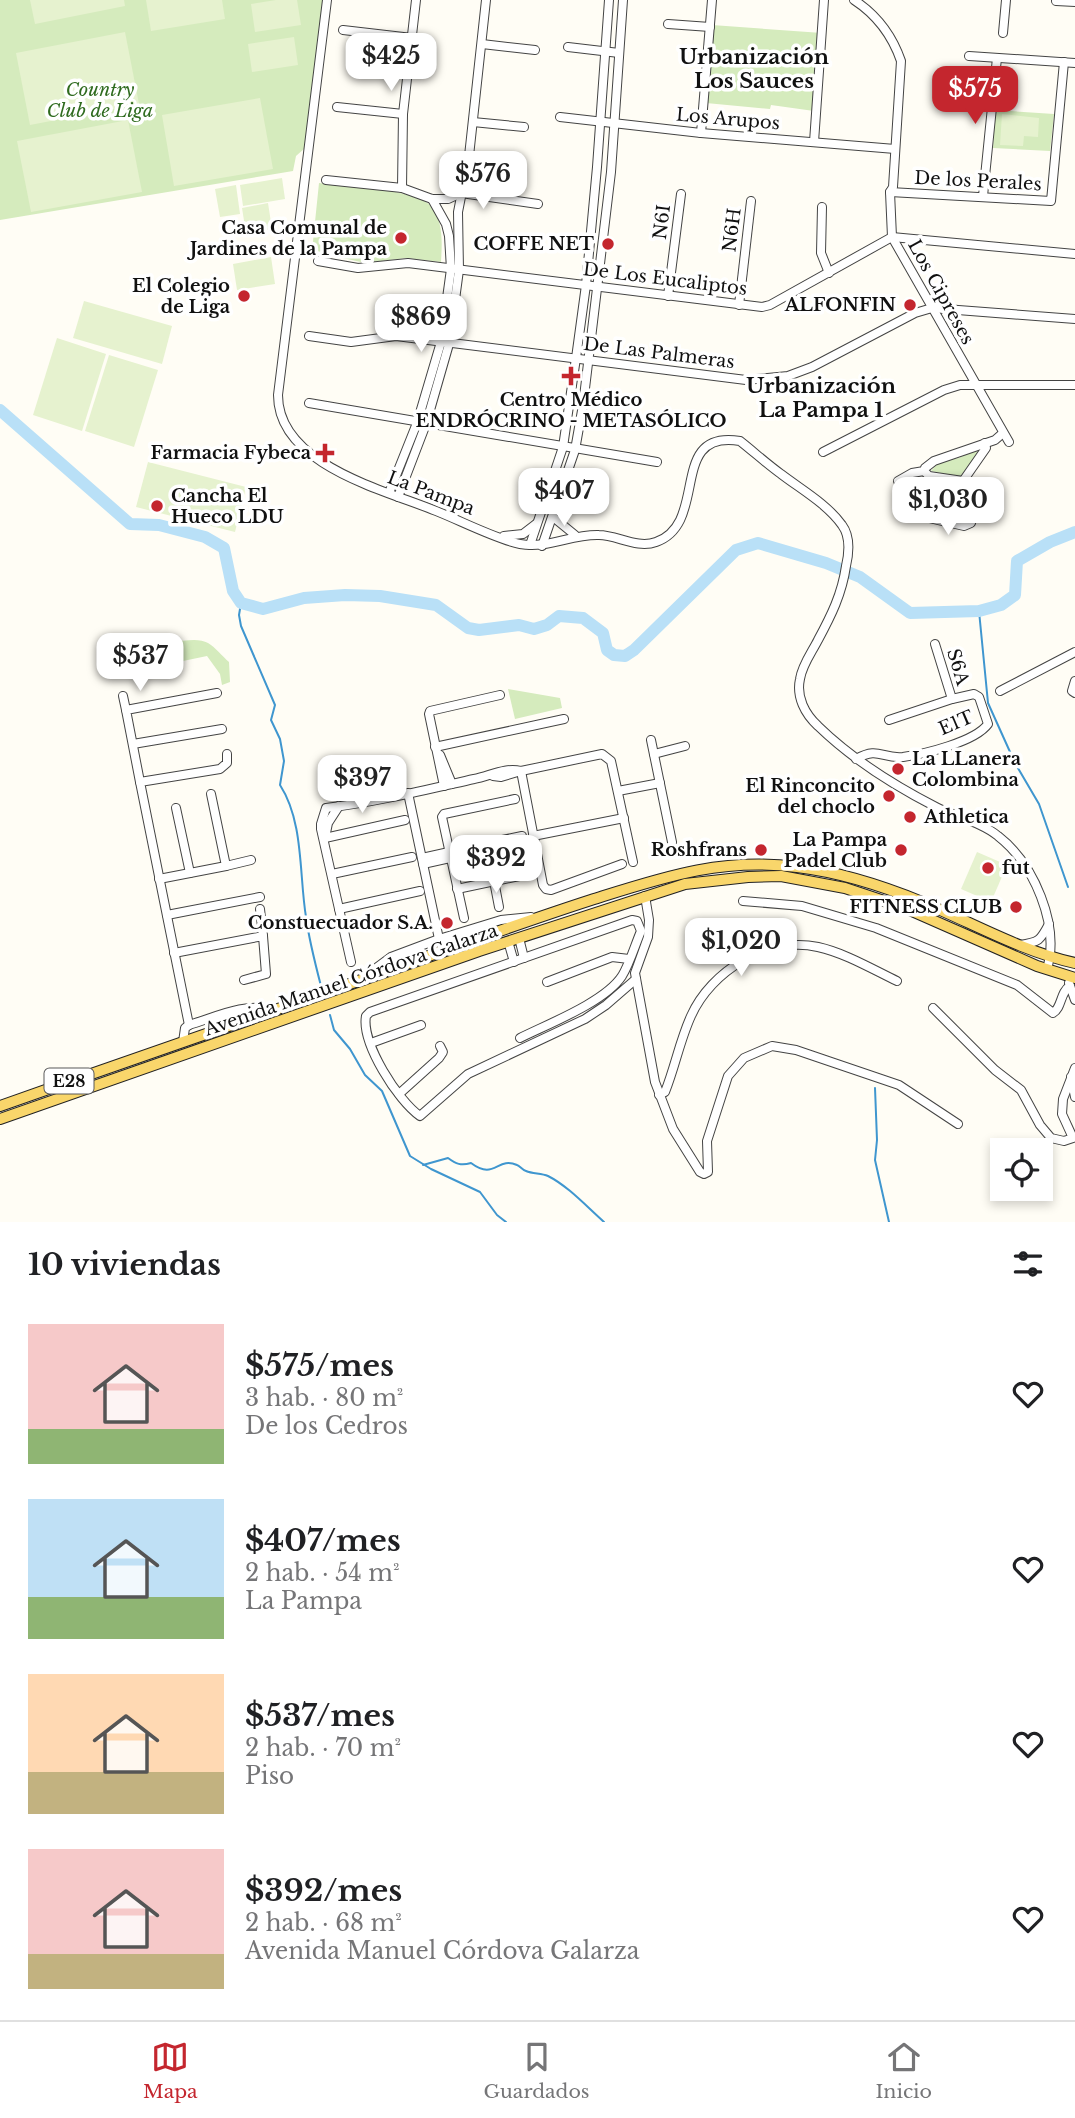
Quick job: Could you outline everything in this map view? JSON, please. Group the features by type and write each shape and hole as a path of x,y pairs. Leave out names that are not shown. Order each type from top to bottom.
{"main road":[{"name":"Avenida Manuel Córdova Galarza","path":"0,1106 541,916 680,872 753,864 819,870 858,880 921,902 1017,945 1051,958 1075,963"},
{"name":"Avenida Manuel Córdova Galarza","path":"0,1119 513,940 685,884 781,876 857,892 905,908 1070,980"},
{"path":"969,937 974,925"}],"street":[{"name":"La Pampa","path":"327,0 288,304 278,404 302,446 315,458 398,497 511,542 542,546 575,535 601,535 655,543 667,536 681,521 697,456 703,448 714,440 740,441 823,505 843,526 847,536 848,558 843,586 800,679 799,694 803,708 809,717 856,759 910,794 997,835 1023,862 1037,889 1049,924 1051,958"},
{"path":"402,188 403,114 416,0"},
{"path":"398,497 445,343 486,0"},
{"path":"530,545 563,447 576,358 597,171 608,0"},
{"path":"542,546 575,450 589,360 611,172 623,0"},
{"path":"701,133 712,0"},
{"path":"814,142 824,0"},
{"name":"Los Cipreses","path":"854,0 881,23 895,42 901,61 893,187 890,192 892,237 1009,442"},
{"path":"1003,33 1006,0"},
{"path":"1056,1 1075,2"},
{"path":"668,24 710,27"},
{"path":"343,30 412,38"},
{"path":"482,44 535,50"},
{"path":"569,47 619,53"},
{"path":"969,56 1075,63"},
{"path":"983,196 997,58"},
{"name":"De los Perales","path":"890,192 1051,201 1064,62"},
{"path":"337,107 403,114"},
{"name":"Los Arupos","path":"560,117 701,133 895,149"},
{"path":"473,122 524,127"},
{"path":"597,171 611,172"},
{"path":"326,180 402,188 432,199 448,199 461,193 538,204"},
{"name":"N6I","path":"668,296 681,194"},
{"path":"432,199 439,209 449,236 455,269"},
{"name":"N6H","path":"739,305 751,201"},
{"path":"822,206 821,253 829,273"},
{"path":"439,209 458,221"},
{"path":"593,212 606,214"},
{"path":"892,237 1075,254"},
{"name":"De Los Eucaliptos","path":"318,261 358,268 408,262 762,307 892,237"},
{"name":"De Las Palmeras","path":"309,336 351,342 396,335 746,380 788,376 812,367 915,313 932,308 1075,319"},
{"path":"823,452 944,390 974,383 1075,385"},
{"path":"309,403 657,462"},
{"path":"389,493 421,423"},
{"path":"898,481 912,473 924,471 934,461 985,443 1003,433"},
{"path":"963,481 986,448 985,443"},
{"path":"924,471 929,476 963,481"},
{"path":"929,518 964,526 971,523 975,509 963,481"},
{"path":"553,517 575,535"},
{"path":"498,536 515,537 538,522"},
{"name":"S6A","path":"935,644 952,699"},
{"path":"1000,691 1075,652"},
{"path":"1075,681 1072,691 1075,693"},
{"path":"126,710 217,693"},
{"path":"448,785 448,769 435,747 430,711 500,695"},
{"name":"E1T","path":"856,759 875,752 901,757 914,754 962,741 988,724 977,695 952,699 889,720"},
{"path":"123,696 189,1025"},
{"path":"435,747 564,719"},
{"path":"133,744 222,729"},
{"path":"650,740 672,842"},
{"path":"654,754 685,746"},
{"path":"139,782 220,769 227,763 227,754"},
{"path":"351,962 321,824 326,808 493,776 501,777 602,754 611,761 633,862"},
{"path":"521,771 546,889 551,890 622,864"},
{"path":"618,791 660,783"},
{"path":"408,793 419,860 439,939"},
{"path":"211,794 226,866"},
{"path":"464,918 441,820 444,814 515,799"},
{"path":"325,838 331,818 339,806"},
{"path":"176,808 190,873"},
{"path":"533,836 624,818"},
{"path":"325,838 405,820"},
{"path":"332,874 450,854 522,836"},
{"path":"159,879 251,860"},
{"path":"457,889 529,874"},
{"path":"494,881 499,906"},
{"path":"339,909 419,891"},
{"path":"167,915 260,897"},
{"path":"520,1038 574,1013 616,984 641,931 637,921 632,919 370,1012 365,1022 374,1054 399,1094 417,1115 423,1115 468,1074 585,1019 616,997 636,976 648,937 649,920 645,897"},
{"path":"743,901 802,906 884,931 1017,985 1053,1013 1057,1010 1070,980"},
{"path":"244,980 266,974 260,909"},
{"name":"Avenida Manuel Córdova Galarza","path":"358,981 391,957 439,939 501,920 541,916"},
{"path":"1017,945 1041,939 1049,924"},
{"path":"174,953 263,936"},
{"path":"513,940 524,958"},
{"path":"513,940 514,962"},
{"path":"659,1095 665,1092 690,1016 703,993 728,968 774,950 817,947 897,981"},
{"path":"547,982 612,957 629,959"},
{"path":"1047,969 1051,958"},
{"path":"636,976 659,1095 680,1143 696,1168 704,1174 708,1172 710,1127 728,1076 744,1058 772,1046 796,1050 900,1085 958,1124"},
{"path":"1070,980 1075,1000"},
{"path":"183,1042 185,1028 189,1025 244,1008 257,1006 272,1010"},
{"path":"933,1008 995,1070 1021,1090 1040,1125 1057,1141 1073,1138 1062,1114 1063,1099 1075,1068"},
{"path":"371,1043 421,1025"},
{"path":"399,1094 439,1058 443,1052 440,1046"},
{"path":"1071,1077 1075,1097"}],"green space":[{"name":"Country Club de Liga","path":"0,0 323,0 305,148 296,156 293,171 0,220"},
{"path":"30,0 124,0 125,6 35,24"},
{"path":"146,0 222,0 225,19 151,31"},
{"path":"297,0 301,25 255,32 251,4"},
{"path":"712,25 822,33 814,111 771,105 770,109 706,103"},
{"path":"125,32 139,104 30,125 16,53"},
{"path":"294,37 298,65 252,72 248,44"},
{"path":"260,98 273,169 174,186 162,115"},
{"path":"995,110 1054,114 1050,151 993,148"},
{"path":"1002,114 1039,118 1038,137 1024,136 1023,146 1000,145"},
{"path":"128,120 142,192 31,212 17,141"},
{"path":"282,178 285,199 243,206 240,185"},
{"path":"319,183 410,195 430,205 438,218 441,232 441,262 406,258 365,263 312,251"},
{"path":"236,185 240,214 220,217 215,189"},
{"path":"268,203 272,229 246,233 242,208"},
{"path":"271,257 275,284 237,290 233,264"},
{"path":"84,301 172,326 162,364 73,338"},
{"path":"57,338 106,354 82,431 33,415"},
{"path":"109,355 158,370 134,447 85,431"},
{"path":"978,448 980,450 960,477 931,471 939,462 959,458"},
{"path":"148,462 246,487 235,532 136,507"},
{"path":"115,634 141,645 185,640 208,643 229,662 230,682 222,685 220,674 207,656 135,671 119,669"},
{"path":"508,689 560,698 562,708 515,719"},
{"path":"977,852 1007,865 991,902 961,889"}],"waterway":[{"path":"0,410 130,524 159,525 205,537 224,548 233,591 241,603 263,609 304,598 380,596 436,605 468,628 479,630 519,625 534,629 547,625 559,616 583,618 603,633 607,650 614,655 625,656 634,650 736,550 758,543 826,563 860,577 910,613 979,611 1001,605 1015,595 1017,561 1050,542 1075,532"},
{"path":"241,603 241,626 275,705 271,720 280,739 284,761 280,785 288,800 297,832 307,926 321,986"},
{"path":"979,611 988,703 1015,763 1039,804 1068,887"},
{"path":"330,1015 334,1030 350,1049 365,1075 382,1091 410,1156 480,1192 497,1215 506,1222"},
{"path":"875,1088 875,1160 889,1222"},
{"path":"423,1165 448,1158 459,1164 471,1163 486,1170 505,1163 517,1165 531,1173 555,1180 604,1222"}],"place":[{"name":"Casa Comunal de Jardines de la Pampa","path":"401,238"},
{"name":"COFFE NET","path":"608,244"},
{"name":"El Colegio de Liga","path":"244,296"},
{"name":"ALFONFIN","path":"910,305"},
{"name":"Centro Médico ENDRÓCRINO - METASÓLICO","path":"571,376"},
{"name":"Farmacia Fybeca","path":"325,453"},
{"name":"Cancha El Hueco LDU","path":"157,506"},
{"name":"La LLanera Colombina","path":"898,769"},
{"name":"El Rinconcito del choclo","path":"889,796"},
{"name":"Athletica","path":"910,817"},
{"name":"Roshfrans","path":"761,850"},
{"name":"La Pampa Padel Club","path":"901,850"},
{"name":"fut","path":"988,868"},
{"name":"FITNESS CLUB","path":"1016,907"},
{"name":"Constuecuador S.A.","path":"447,923"}],"district":[{"name":"Urbanización Los Sauces","path":"754,69"},
{"name":"Urbanización La Pampa 1","path":"821,398"}]}
